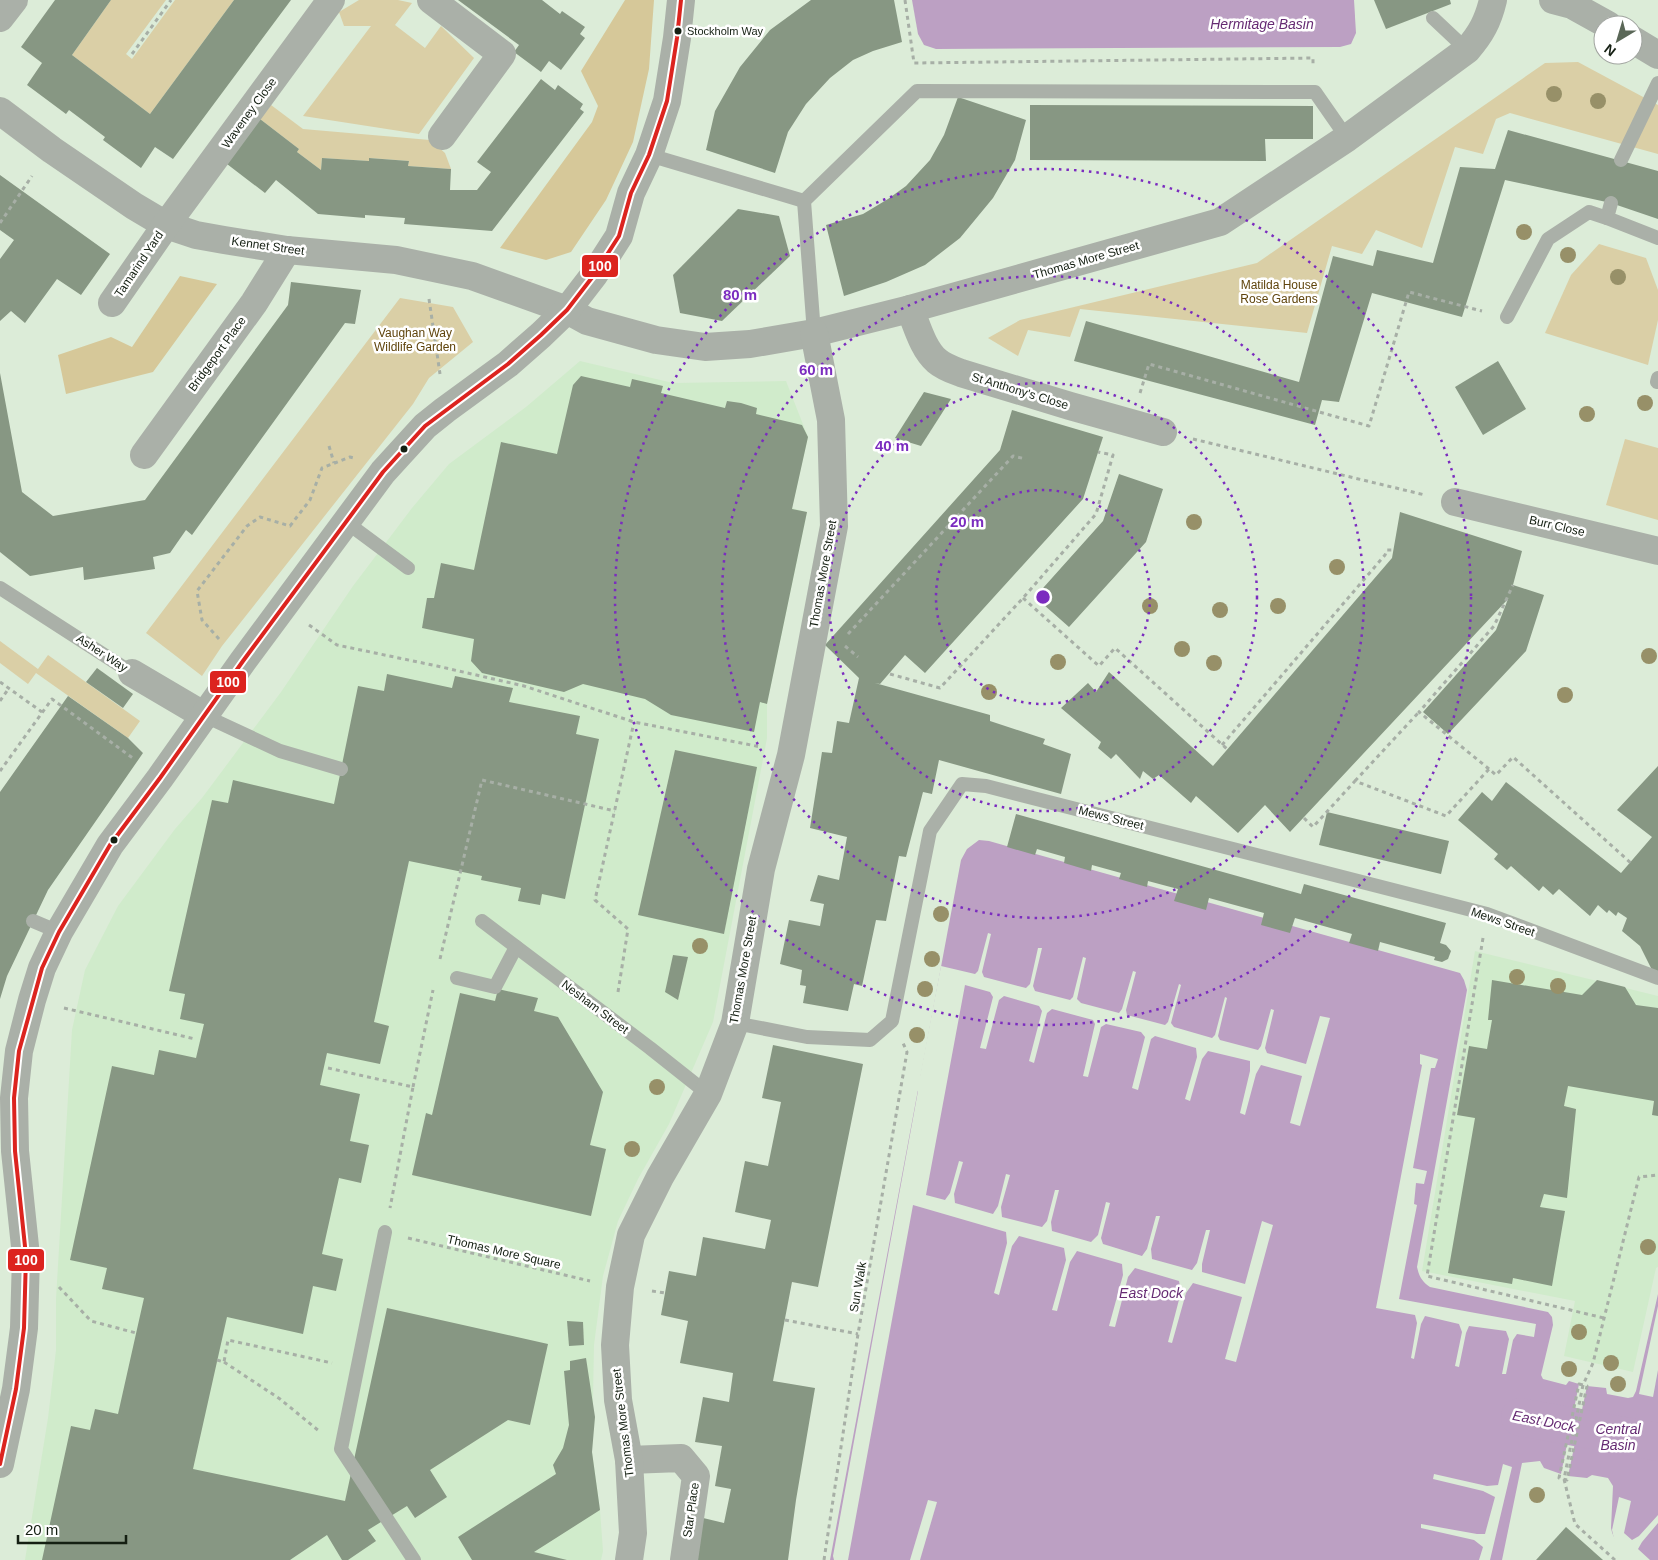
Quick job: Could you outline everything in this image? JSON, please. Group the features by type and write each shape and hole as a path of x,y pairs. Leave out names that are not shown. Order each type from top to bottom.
{"street":[{"path":"0,18 14,0"},
{"name":"Waveney Close","path":"166,225 331,0"},
{"path":"431,0 502,54 442,136"},
{"path":"0,1464 16,1389 24,1328 26,1256 16,1151 14,1098 19,1051 42,968 58,932 110,845 383,472 426,426 508,364 541,335 567,310 594,275 619,236 632,193 649,155 667,101 681,0"},
{"name":"Thomas More Street","path":"629,1560 633,1532 629,1460 618,1400 614,1346 620,1287 631,1234 660,1177 708,1094 735,1023 761,869 791,755 834,526 831,420 814,332 910,309 1220,222 1348,138 1467,50 1480,35 1490,15 1493,0"},
{"path":"1553,0 1572,6 1593,17"},
{"path":"1643,46 1658,55"},
{"name":"Kennet Street","path":"0,111 52,150 166,225 196,235 287,250 396,260 424,265 472,276 567,310"},
{"name":"Tamarind Yard","path":"112,303 166,225"},
{"name":"Bridgeport Place","path":"144,455 254,303 287,250"},
{"name":"St Anthony's Close","path":"910,309 928,351 944,366 961,373 1163,432"},
{"path":"567,310 587,321 656,340 705,347 750,344 814,332"},
{"name":"Burr Close","path":"1455,502 1658,551"},
{"name":"Asher Way","path":"132,673 205,716"},
{"name":"Star Place","path":"629,1460 682,1458 696,1476 684,1560"}],"lane":[{"path":"1433,18 1467,50"},
{"path":"1621,160 1658,82"},
{"path":"804,201 917,91 1315,92 1348,138"},
{"path":"649,155 804,201"},
{"path":"804,201 814,332"},
{"path":"1607,218 1611,203"},
{"path":"1506,317 1548,239 1589,212 1658,238"},
{"path":"346,522 408,568"},
{"name":"Asher Way","path":"0,588 132,673"},
{"path":"205,716 280,751 341,769"},
{"name":"Mews Street","path":"892,1021 930,831 962,784 986,786 1487,914 1658,978"},
{"name":"Nesham Street","path":"482,920 708,1094"},
{"path":"33,921 58,932"},
{"path":"457,978 495,987 516,947"},
{"path":"735,1023 807,1038 870,1040 892,1021"},
{"path":"385,1232 341,1449 414,1560"}],"path":[{"path":"132,54 170,0"},
{"path":"905,0 914,63 1313,58 1315,92"},
{"path":"0,223 26,183"},
{"path":"424,265 445,410"},
{"path":"1131,424 1148,364 1369,426 1409,292 1506,317"},
{"path":"1163,432 1455,502"},
{"path":"329,446 334,463"},
{"path":"890,674 940,688 1023,598 1096,514 1113,455 1098,452"},
{"path":"848,634 1013,456 1026,459"},
{"path":"243,661 229,650 202,620 197,591 247,526 260,517 290,526 310,500 322,468 350,457 366,460 383,472"},
{"path":"1222,745 1385,555 1387,550 1394,550"},
{"path":"1304,818 1313,827 1419,712 1494,626 1513,585"},
{"path":"1023,598 1099,666 1115,648 1227,749"},
{"path":"302,621 337,645 524,686 634,722 791,755"},
{"path":"841,642 858,657"},
{"path":"0,682 42,712"},
{"path":"0,701 9,688"},
{"path":"0,771 52,699 137,761"},
{"path":"1419,712 1496,775 1513,757 1632,864"},
{"path":"614,1020 628,929 595,900 634,722"},
{"path":"1355,780 1446,816 1488,769"},
{"path":"438,965 482,780 615,811"},
{"path":"1487,914 1427,1276 1604,1318"},
{"path":"385,1232 434,984"},
{"path":"32,1000 195,1039"},
{"name":"Sun Walk","path":"824,1560 858,1334 907,1052 892,1021"},
{"path":"328,1068 413,1087"},
{"path":"1615,1560 1575,1524 1564,1479 1583,1385 1593,1363 1639,1177 1658,1175"},
{"name":"Thomas More Square","path":"385,1232 620,1287"},
{"path":"91,1320 136,1334"},
{"path":"785,1320 858,1334"},
{"path":"224,1362 228,1340 357,1368"},
{"path":"217,1360 224,1362 280,1400 341,1449"}],"shaded area":[{"path":"625,0 654,0 649,69 633,142 606,200 571,252 546,260 500,248 592,122 598,106 581,71"},
{"path":"180,276 217,284 153,372 66,394 58,355 111,337 132,347"},
{"path":"580,361 673,383 786,381 808,437 792,508 807,512 767,704 767,738 713,1022 669,1124 638,1179 618,1221 603,1276 594,1345 592,1452 600,1510 603,1551 601,1560 25,1560 48,1418 56,1350 56,1299 72,1030 85,970 118,906 281,692 353,586 412,508 449,464 526,407"},
{"path":"1475,951 1658,996 1658,1267 1656,1268 1633,1372 1564,1356 1575,1301 1422,1271"}],"green space":[{"path":"111,0 166,0 126,54 132,59 175,0 234,0 150,114 72,55"},
{"path":"359,0 398,0 412,3 395,25 425,48 441,26 474,58 419,134 303,116 371,26 344,26 339,12"},
{"name":"Matilda House Rose Gardens","path":"1578,62 1658,105 1658,154 1510,113 1496,119 1483,154 1455,147 1422,248 1376,230 1362,254 1332,246 1307,333 1080,309 1070,337 1028,330 1018,356 988,338 1020,320 1257,263 1545,63"},
{"path":"271,105 303,129 430,140 445,153 451,169 408,166 409,161 370,158 369,161 322,158 321,170 297,152 299,149 260,119"},
{"path":"1599,244 1646,258 1658,290 1658,320 1648,365 1545,333 1571,275"},
{"name":"Vaughan Way Wildlife Garden","path":"400,298 453,307 473,342 429,378 413,404 222,646 202,676 146,633"},
{"path":"1625,439 1658,448 1658,520 1606,505"},
{"path":"0,641 38,669 48,655 140,721 128,738 36,673 28,684 0,663"}],"water":[{"name":"Hermitage Basin","path":"912,0 1354,0 1356,33 1351,44 1340,47 936,49 924,45 918,34"},
{"name":"East Dock","path":"979,840 989,841 1460,973 1467,990 1417,1267 1423,1281 1430,1287 1548,1312 1552,1317 1553,1325 1541,1375 1543,1379 1566,1385 1569,1381 1579,1384 1561,1474 1544,1468 1540,1461 1522,1463 1502,1560 830,1560 961,860 967,849"},
{"name":"Central Basin","path":"1658,1294 1658,1560 1635,1560 1620,1546 1612,1533 1613,1486 1608,1478 1592,1475 1587,1478 1568,1476 1587,1386 1606,1388 1607,1394 1628,1398 1633,1397 1636,1391"}],"pier":[{"path":"988,933 991,934 982,972 984,977 1026,988 1030,984 1038,948 1042,948 1033,986 1035,991 1070,1000 1073,997 1083,957 1086,958 1077,999 1081,1003 1119,1013 1122,1009 1133,971 1136,972 1126,1010 1127,1015 1165,1025 1168,1022 1179,984 1181,985 1171,1023 1174,1027 1212,1038 1215,1035 1225,997 1227,998 1218,1036 1220,1040 1258,1050 1261,1046 1271,1009 1274,1010 1265,1048 1267,1053 1306,1064 1320,1016 1330,1018 1300,1126 1290,1123 1302,1076 1261,1065 1256,1074 1245,1115 1240,1113 1250,1071 1250,1061 1208,1051 1202,1059 1190,1101 1185,1099 1197,1057 1196,1048 1155,1036 1151,1039 1138,1090 1132,1088 1145,1037 1141,1032 1106,1024 1101,1027 1088,1077 1083,1076 1095,1024 1093,1020 1052,1009 1047,1013 1034,1063 1029,1061 1042,1011 1039,1006 1004,996 999,1000 986,1049 980,1048 993,997 990,992 965,985 926,1195 945,1200 950,1193 959,1161 963,1162 954,1194 955,1203 993,1214 998,1206 1006,1174 1010,1175 1001,1207 1002,1217 1042,1227 1047,1221 1055,1190 1059,1190 1051,1222 1052,1231 1091,1242 1098,1235 1106,1202 1110,1203 1101,1238 1103,1244 1142,1256 1147,1249 1156,1216 1160,1216 1151,1249 1152,1259 1192,1270 1197,1263 1206,1230 1210,1230 1202,1272 1245,1284 1262,1221 1273,1225 1236,1362 1225,1359 1242,1297 1193,1283 1186,1293 1172,1343 1168,1342 1181,1292 1179,1281 1135,1268 1128,1277 1115,1327 1109,1326 1123,1275 1122,1264 1077,1251 1070,1262 1057,1311 1052,1310 1066,1260 1064,1248 1019,1236 1012,1246 999,1295 994,1293 1007,1243 1006,1232 913,1205 848,1560 834,1560 833,1556 918,1091 915,1090 918,1076 920,1076 941,966 975,974 978,971"},
{"path":"1420,1054 1438,1059 1435,1068 1431,1068 1413,1168 1427,1171 1424,1184 1416,1183 1414,1204 1417,1205 1399,1299 1536,1324 1534,1337 1517,1334 1513,1340 1506,1374 1502,1374 1509,1339 1506,1331 1469,1326 1459,1367 1455,1366 1462,1332 1459,1324 1425,1316 1421,1324 1414,1359 1411,1358 1417,1323 1415,1315 1376,1308 1422,1065 1420,1064"},
{"path":"1658,1306 1658,1370 1653,1397 1639,1394"},
{"path":"1503,1464 1512,1467 1490,1560 1479,1560 1483,1547 1474,1540 1421,1528 1421,1524 1485,1534 1495,1497 1483,1491 1433,1479 1434,1474 1487,1486 1498,1485"},
{"path":"1619,1497 1631,1501 1624,1533 1632,1540 1639,1536 1658,1515 1658,1523 1638,1549 1650,1560 1632,1560 1615,1543 1612,1530"},
{"path":"928,1500 937,1502 920,1560 910,1560"}],"building":[{"path":"55,0 111,0 72,55 150,114 234,0 291,0 173,159 155,147 141,168 103,140 105,137 69,110 66,114 27,85 42,63 21,47"},
{"path":"458,0 542,0 560,14 562,11 585,27 580,34 585,38 561,70 549,61 541,72 514,52 519,45"},
{"path":"811,0 894,0 902,42 873,51 853,60 830,78 806,104 788,132 775,173 706,150 715,111 740,67 770,30"},
{"path":"1374,0 1450,0 1451,4 1386,29"},
{"path":"541,79 555,90 558,85 583,104 580,109 584,112 492,231 404,224 405,218 365,215 365,218 318,214 276,180 265,193 227,164 260,119 299,149 297,152 321,170 322,158 369,161 369,158 409,161 408,166 451,169 450,190 477,190 491,172 477,162"},
{"path":"958,97 1026,120 1015,160 993,198 960,238 925,265 886,282 844,296 826,225 863,214 906,186 930,160 944,135"},
{"path":"1030,105 1313,106 1313,139 1265,139 1266,161 1030,160"},
{"path":"1508,130 1658,171 1658,219 1611,203 1505,180 1462,317 1372,293 1339,402 1322,400 1315,425 1074,361 1086,321 1299,382 1333,256 1373,266 1377,250 1433,263 1460,167 1495,169"},
{"path":"0,175 110,254 81,295 57,279 25,323 11,311 0,321 0,259 14,240 0,230"},
{"path":"738,209 779,216 790,256 722,321 680,313 673,275"},
{"path":"291,282 361,290 355,324 345,323 192,535 186,530 170,553 153,557 155,569 84,580 83,567 30,576 0,552 0,373 22,492 53,516 145,500 288,305"},
{"path":"1498,361 1526,409 1483,435 1455,387"},
{"path":"581,376 630,387 632,379 663,386 661,393 725,408 727,401 741,403 757,408 756,414 802,425 808,437 792,509 807,512 767,704 760,702 754,732 671,715 645,699 583,684 564,692 482,673 471,661 474,639 422,628 427,598 434,598 441,563 474,570 501,442 557,454 573,385"},
{"path":"924,392 951,399 921,446 895,438"},
{"path":"1012,410 1103,437 1083,499 925,673 905,655 880,684 875,683 990,715 990,721 1045,739 1043,744 1071,754 1061,794 939,760 932,794 923,792 906,857 899,856 886,921 876,920 862,986 854,984 848,1011 803,1003 806,986 800,985 802,970 780,964 789,920 820,926 824,904 810,901 818,875 839,880 847,837 810,828 822,752 832,753 837,721 849,723 859,678 825,645 1000,450"},
{"path":"1119,474 1163,489 1146,542 1069,627 1035,597 1103,521"},
{"path":"1400,512 1522,551 1513,585 1544,595 1526,651 1448,734 1423,712 1496,630 1508,599 1290,832 1265,805 1238,833 1196,796 1191,803 1159,775 1153,779 1143,771 1140,779 1116,754 1111,759 1098,748 1101,742 1061,708 1088,683 1096,692 1109,672 1213,766 1392,558"},
{"path":"97,668 133,694 123,708 86,682"},
{"path":"387,674 452,688 455,676 513,688 509,702 580,716 576,734 599,739 565,899 542,894 540,905 518,901 521,888 481,880 482,876 409,861 374,1022 389,1026 380,1064 327,1053 320,1085 360,1094 350,1141 369,1145 361,1183 339,1178 322,1254 343,1259 336,1291 313,1286 303,1334 227,1317 193,1469 345,1501 387,1308 548,1344 530,1425 508,1420 430,1470 447,1497 415,1518 407,1506 368,1530 376,1541 348,1560 342,1560 327,1535 290,1560 42,1560 71,1426 90,1430 95,1409 118,1414 144,1298 102,1289 107,1268 70,1260 112,1066 154,1075 159,1050 196,1058 204,1024 180,1019 185,994 169,991 212,800 228,803 233,780 334,804 358,686 384,691"},
{"path":"68,696 128,738 143,753 48,890 7,976 0,999 0,792"},
{"path":"675,750 757,767 724,934 638,915"},
{"path":"1658,766 1658,975 1656,978 1640,946 1622,931 1627,918 1618,912 1616,916 1609,910 1607,913 1598,905 1590,916 1559,889 1553,895 1543,886 1539,891 1511,866 1507,870 1494,859 1498,854 1458,820 1482,792 1492,801 1506,782 1621,873 1652,837 1617,810"},
{"path":"1327,812 1449,841 1441,874 1319,845"},
{"path":"1016,814 1301,894 1304,884 1446,923 1440,943 1446,945 1451,951 1448,959 1442,962 1434,960 1435,957 1380,942 1378,951 1349,943 1352,934 1295,918 1290,933 1261,925 1264,913 1209,898 1206,910 1174,901 1178,889 1148,881 1147,887 1119,879 1121,873 1092,865 1091,871 1064,863 1065,857 1037,849 1035,855 1007,847"},
{"path":"673,955 688,957 678,1000 665,992"},
{"path":"1492,980 1582,995 1597,980 1625,987 1636,1005 1658,1008 1658,1116 1652,1115 1654,1101 1568,1086 1564,1106 1576,1109 1567,1198 1544,1194 1540,1207 1565,1211 1552,1286 1513,1278 1512,1284 1448,1273 1475,1118 1457,1115 1469,1046 1487,1049 1492,1020 1488,1020"},
{"path":"498,989 538,998 534,1011 558,1017 603,1092 590,1145 606,1149 591,1216 412,1175 426,1113 432,1115 460,993 495,1001"},
{"path":"773,1045 863,1064 818,1287 792,1282 773,1381 815,1388 788,1560 691,1560 699,1517 724,1523 731,1489 715,1486 722,1446 695,1442 703,1397 729,1402 733,1373 680,1363 688,1321 661,1315 669,1271 696,1276 703,1237 765,1249 771,1220 735,1212 745,1161 768,1166 781,1102 762,1098"},
{"path":"567,1321 583,1322 584,1345 569,1346"},
{"path":"586,1358 595,1417 592,1452 600,1510 534,1552 567,1560 472,1560 458,1537 556,1474 553,1465 563,1448 569,1425 564,1371 570,1370 570,1361"},
{"path":"1566,1527 1603,1560 1536,1560"}],"waterway":[{"name":"East Dock","path":"1520,1417 1658,1442"}],"transit line":[{"name":"100","path":"0,1464 16,1389 24,1328 26,1256 15,1151 14,1098 19,1051 42,968 59,932 110,845 383,472 425,426 508,364 541,335 567,310 594,275 619,236 631,193 649,155 667,101 681,0"}],"place":[{"name":"Stockholm Way","path":"678,31"}]}
